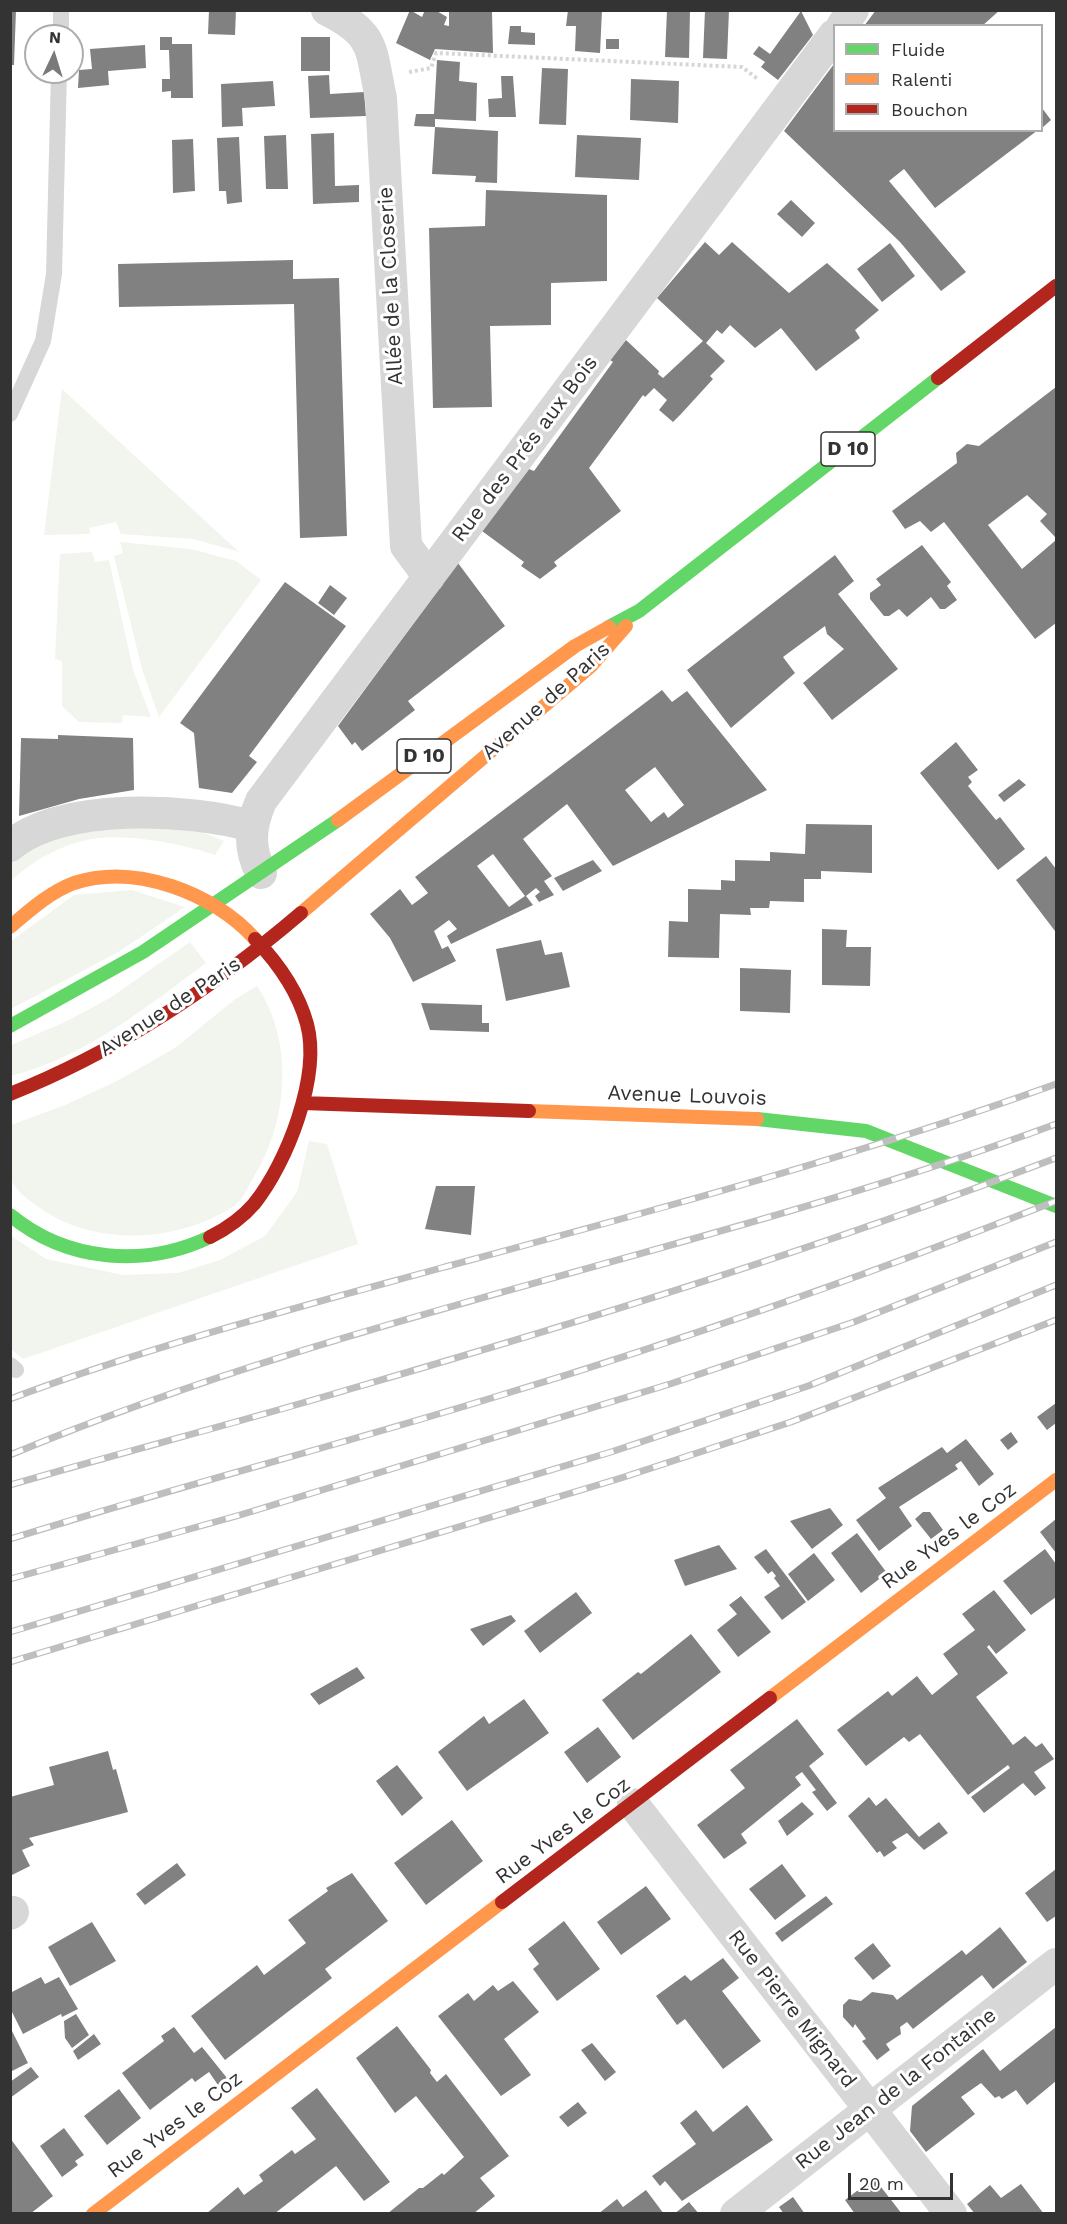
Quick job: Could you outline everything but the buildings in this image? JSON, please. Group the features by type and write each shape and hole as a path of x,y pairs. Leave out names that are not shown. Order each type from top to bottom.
{"main road":[{"name":"D 10","path":"639,611 1056,286"},
{"name":"Avenue de Paris","path":"10,1026 143,952 212,907 575,646 639,611"},
{"name":"Avenue de Paris","path":"10,1094 58,1075 136,1034 206,989 264,945 591,666 639,611"},
{"path":"10,927 45,897 86,880 131,877 160,883 190,894 240,925 264,945 290,982 307,1025 310,1074 303,1102 275,1178 243,1218 187,1248 127,1258 63,1246 10,1215"},
{"name":"Avenue Louvois","path":"303,1102 779,1120 840,1127 866,1131 1056,1206"},
{"name":"Rue Yves le Coz","path":"93,2214 1056,1480"}],"street":[{"name":"Allée de la Closerie","path":"327,10 352,22 368,39 377,80 382,110 406,546 429,577"},
{"path":"843,24 853,10"},
{"name":"Rue des Prés aux Bois","path":"251,826 261,801 833,36"},
{"path":"10,846 63,819 111,814 191,815 251,826 256,863 261,873"},
{"name":"Rue Pierre Mignard","path":"633,1804 951,2214"},
{"name":"Rue Jean de la Fontaine","path":"736,2214 1056,1964"}],"lane":[{"path":"10,414 43,341 54,274 60,84"}],"path":[{"path":"377,80 431,68 436,53 730,66 742,67 786,100"}],"shaded area":[{"path":"62,389 239,552 193,539 121,534 116,522 89,528 90,534 44,535"},
{"path":"120,542 191,549 236,561 261,580 159,717 142,669 114,556 123,553"},
{"path":"92,552 95,562 109,560 133,670 151,717 123,715 122,723 79,722 62,706 62,661 55,659 60,554"},
{"path":"122,824 192,828 224,841 215,855 188,847 120,837 81,841 48,854 11,881 11,858 42,841"},
{"path":"132,890 185,907 120,951 11,1009 11,941 74,895"},
{"path":"190,942 206,963 184,980 89,1044 38,1068 11,1076 11,1045 63,1023 110,998"},
{"path":"257,986 269,1008 277,1032 282,1057 282,1083 273,1134 264,1158 237,1204 212,1218 188,1227 137,1236 86,1229 62,1221 40,1208 16,1188 9,1168 11,1125 65,1105 117,1081 175,1048 234,1000"},
{"path":"309,1141 327,1144 358,1244 23,1359 11,1349 10,1235 46,1259 123,1275 178,1273 220,1260 265,1236 297,1192"}],"railway":[{"path":"10,1399 116,1362 224,1329 828,1160 1056,1084"},
{"path":"10,1455 138,1405 268,1361 399,1321 796,1209 926,1169 1056,1124"},
{"path":"10,1485 308,1402 617,1309 882,1222 1056,1158"},
{"path":"10,1539 437,1414 639,1352 849,1279 1056,1201"},
{"path":"10,1579 240,1515 670,1384 854,1322 1056,1242"},
{"path":"10,1632 611,1452 808,1386 1056,1285"},
{"path":"10,1662 621,1478 791,1422 1056,1320"}],"traffic: fast":[{"path":"609,627 639,611 938,378"},
{"path":"10,1026 143,952 338,820"},
{"path":"757,1119 866,1131 1056,1206"},
{"path":"10,1215 32,1231 56,1243 81,1251 107,1255 133,1256 159,1253 185,1247 210,1237"}],"traffic: slow":[{"path":"301,913 591,666 626,626"},
{"path":"338,820 575,646 609,627"},
{"path":"10,927 41,902 65,887 98,878 122,877 172,886 196,896 218,908 255,939"},
{"path":"529,1111 757,1119"},
{"path":"770,1698 1056,1480"},
{"path":"93,2214 502,1902"}],"traffic: jam":[{"path":"938,378 1056,286"},
{"path":"10,1094 89,1058 163,1016 234,967 301,913"},
{"path":"210,1237 228,1227 244,1214 266,1187 289,1143 305,1093 309,1068 310,1045 307,1024 298,1000 272,958 255,939"},
{"path":"303,1103 529,1111"},
{"path":"502,1902 770,1698"}]}
